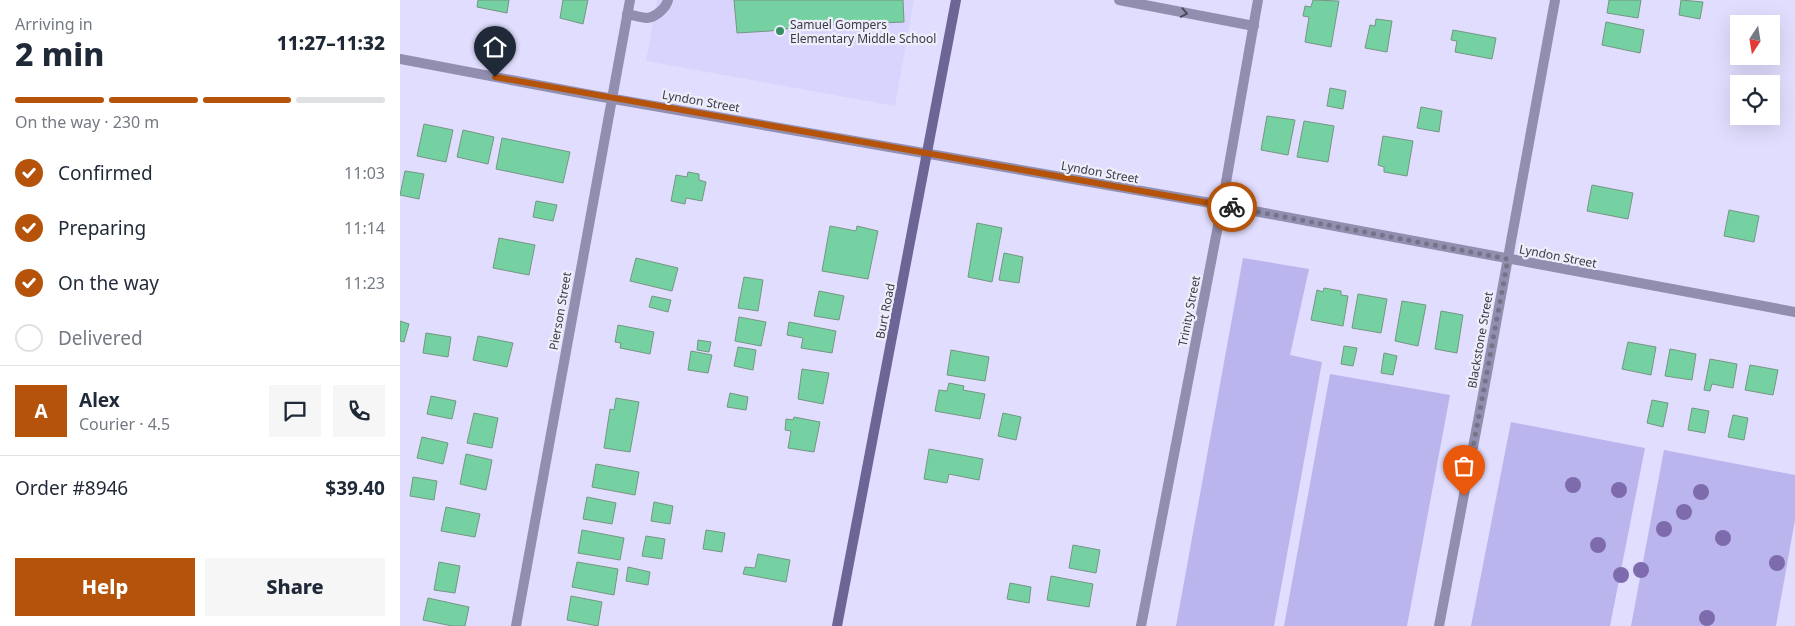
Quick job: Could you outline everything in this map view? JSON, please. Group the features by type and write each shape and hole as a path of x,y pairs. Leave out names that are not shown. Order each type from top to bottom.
{"street":[{"name":"Pierson Street","path":"516,626 630,0"},
{"path":"627,14 647,18 658,13 667,5 668,0"},
{"name":"Burt Road","path":"837,626 956,0"},
{"path":"1119,0 1254,26"},
{"name":"Trinity Street","path":"1141,626 1222,205 1258,0"},
{"name":"Blackstone Street","path":"1439,626 1508,259 1554,0"},
{"name":"Lyndon Street","path":"400,59 612,99 1222,205 1795,312"}],"shaded area":[{"name":"Samuel Gompers Elementary Middle School","path":"657,0 914,0 895,106 646,61"},
{"path":"1243,258 1309,269 1290,355 1322,362 1274,626 1176,626"},
{"path":"1330,374 1450,395 1407,626 1284,626"},
{"path":"1511,422 1645,448 1610,626 1471,626"},
{"path":"1664,450 1795,475 1795,520 1776,626 1631,626"}],"building":[{"path":"478,0 509,0 507,13 477,7"},
{"path":"563,0 588,0 583,24 560,18"},
{"name":"Samuel Gompers Elementary Middle School","path":"734,0 903,0 904,22 809,26 737,33"},
{"path":"1313,0 1339,1 1331,47 1305,42 1309,17 1303,16 1305,6 1311,7"},
{"path":"1609,0 1641,0 1638,18 1607,13"},
{"path":"1681,0 1703,2 1700,19 1679,15"},
{"path":"1376,19 1392,21 1387,52 1365,48 1370,25 1375,26"},
{"path":"1606,22 1644,30 1640,53 1602,45"},
{"path":"1453,30 1496,38 1492,59 1455,52 1457,41 1451,40"},
{"path":"1330,88 1346,91 1343,109 1327,106"},
{"path":"1421,107 1442,111 1439,132 1417,128"},
{"path":"1267,116 1295,120 1288,155 1261,150"},
{"path":"1304,121 1334,126 1328,162 1297,157"},
{"path":"424,124 453,130 446,162 417,156"},
{"path":"463,130 494,137 488,164 457,157"},
{"path":"1383,136 1413,141 1407,176 1384,172 1384,167 1378,165"},
{"path":"502,138 570,152 563,183 496,169"},
{"path":"405,171 424,174 419,199 400,195"},
{"path":"688,172 699,174 699,180 706,182 702,201 686,198 685,204 671,201 676,175 687,177"},
{"path":"1592,185 1633,193 1628,219 1587,211"},
{"path":"536,201 557,205 553,221 533,217"},
{"path":"1729,210 1759,216 1754,242 1724,236"},
{"path":"977,223 1002,228 992,282 968,277"},
{"path":"830,226 856,231 857,226 878,231 868,279 822,271"},
{"path":"499,238 535,245 529,275 493,268"},
{"path":"1004,253 1023,257 1019,283 999,280"},
{"path":"636,258 678,268 672,291 630,281"},
{"path":"744,277 763,280 758,311 738,308"},
{"path":"1324,288 1341,291 1341,295 1348,296 1343,326 1311,320 1317,290 1323,292"},
{"path":"819,291 844,296 839,320 814,316"},
{"path":"1358,294 1387,299 1381,333 1352,328"},
{"path":"652,296 671,300 668,312 649,307"},
{"path":"1402,301 1426,305 1418,346 1395,341"},
{"path":"1441,311 1463,315 1457,353 1435,349"},
{"path":"739,317 766,322 761,346 735,341"},
{"path":"400,321 409,324 404,342 400,341"},
{"path":"789,322 836,331 832,353 801,348 803,338 787,335"},
{"path":"618,325 654,332 650,354 620,348 621,343 615,342"},
{"path":"426,333 451,337 448,357 423,353"},
{"path":"478,336 513,343 507,367 473,360"},
{"path":"698,340 711,342 709,352 697,350"},
{"path":"1628,342 1656,347 1651,375 1622,369"},
{"path":"1344,346 1357,348 1353,366 1341,364"},
{"path":"738,347 756,350 753,370 734,366"},
{"path":"1670,349 1696,354 1692,380 1665,376"},
{"path":"951,350 989,357 985,381 947,375"},
{"path":"691,351 712,355 708,373 688,370"},
{"path":"1384,353 1397,356 1393,375 1381,373"},
{"path":"1710,359 1737,364 1733,388 1712,384 1710,391 1704,390"},
{"path":"1750,365 1778,370 1773,395 1745,390"},
{"path":"802,369 829,373 823,404 798,399"},
{"path":"949,383 964,386 963,390 985,394 980,419 935,411 939,390 947,391"},
{"path":"730,393 748,397 746,410 727,407"},
{"path":"431,396 456,401 452,419 427,414"},
{"path":"616,398 639,402 630,452 604,448 610,409 614,410"},
{"path":"1652,400 1668,403 1663,427 1647,423"},
{"path":"1692,408 1709,411 1705,433 1688,430"},
{"path":"474,413 498,418 492,448 467,443"},
{"path":"1003,413 1021,417 1016,440 998,436"},
{"path":"1733,415 1748,418 1744,440 1728,437"},
{"path":"794,417 820,422 814,452 788,448 791,431 785,430 786,419 793,420"},
{"path":"422,437 448,443 443,464 417,458"},
{"path":"929,449 983,459 979,480 949,474 947,483 924,479"},
{"path":"466,454 492,460 486,490 460,484"},
{"path":"596,464 639,472 635,495 592,487"},
{"path":"413,477 437,481 434,500 410,496"},
{"path":"587,497 616,503 612,524 583,519"},
{"path":"654,502 673,506 670,524 651,521"},
{"path":"446,507 480,514 475,537 441,531"},
{"path":"582,530 624,538 620,560 578,553"},
{"path":"706,530 725,533 722,552 703,549"},
{"path":"646,536 665,539 662,559 642,556"},
{"path":"1073,545 1100,550 1096,573 1069,568"},
{"path":"758,554 790,560 786,582 743,574 745,567 755,568"},
{"path":"439,562 460,566 455,593 434,590"},
{"path":"577,562 618,569 614,595 572,587"},
{"path":"628,567 650,572 648,585 626,581"},
{"path":"1051,576 1093,584 1089,607 1047,600"},
{"path":"1010,583 1031,587 1029,603 1007,599"},
{"path":"571,596 602,602 598,626 567,620"},
{"path":"428,598 469,607 465,626 452,626 423,620"}],"way so far":[{"path":"1232,207 1508,259 1464,496"}],"place":[{"name":"Samuel Gompers Elementary Middle School","path":"780,31"}],"route":[{"path":"495,77 1232,207"}]}
